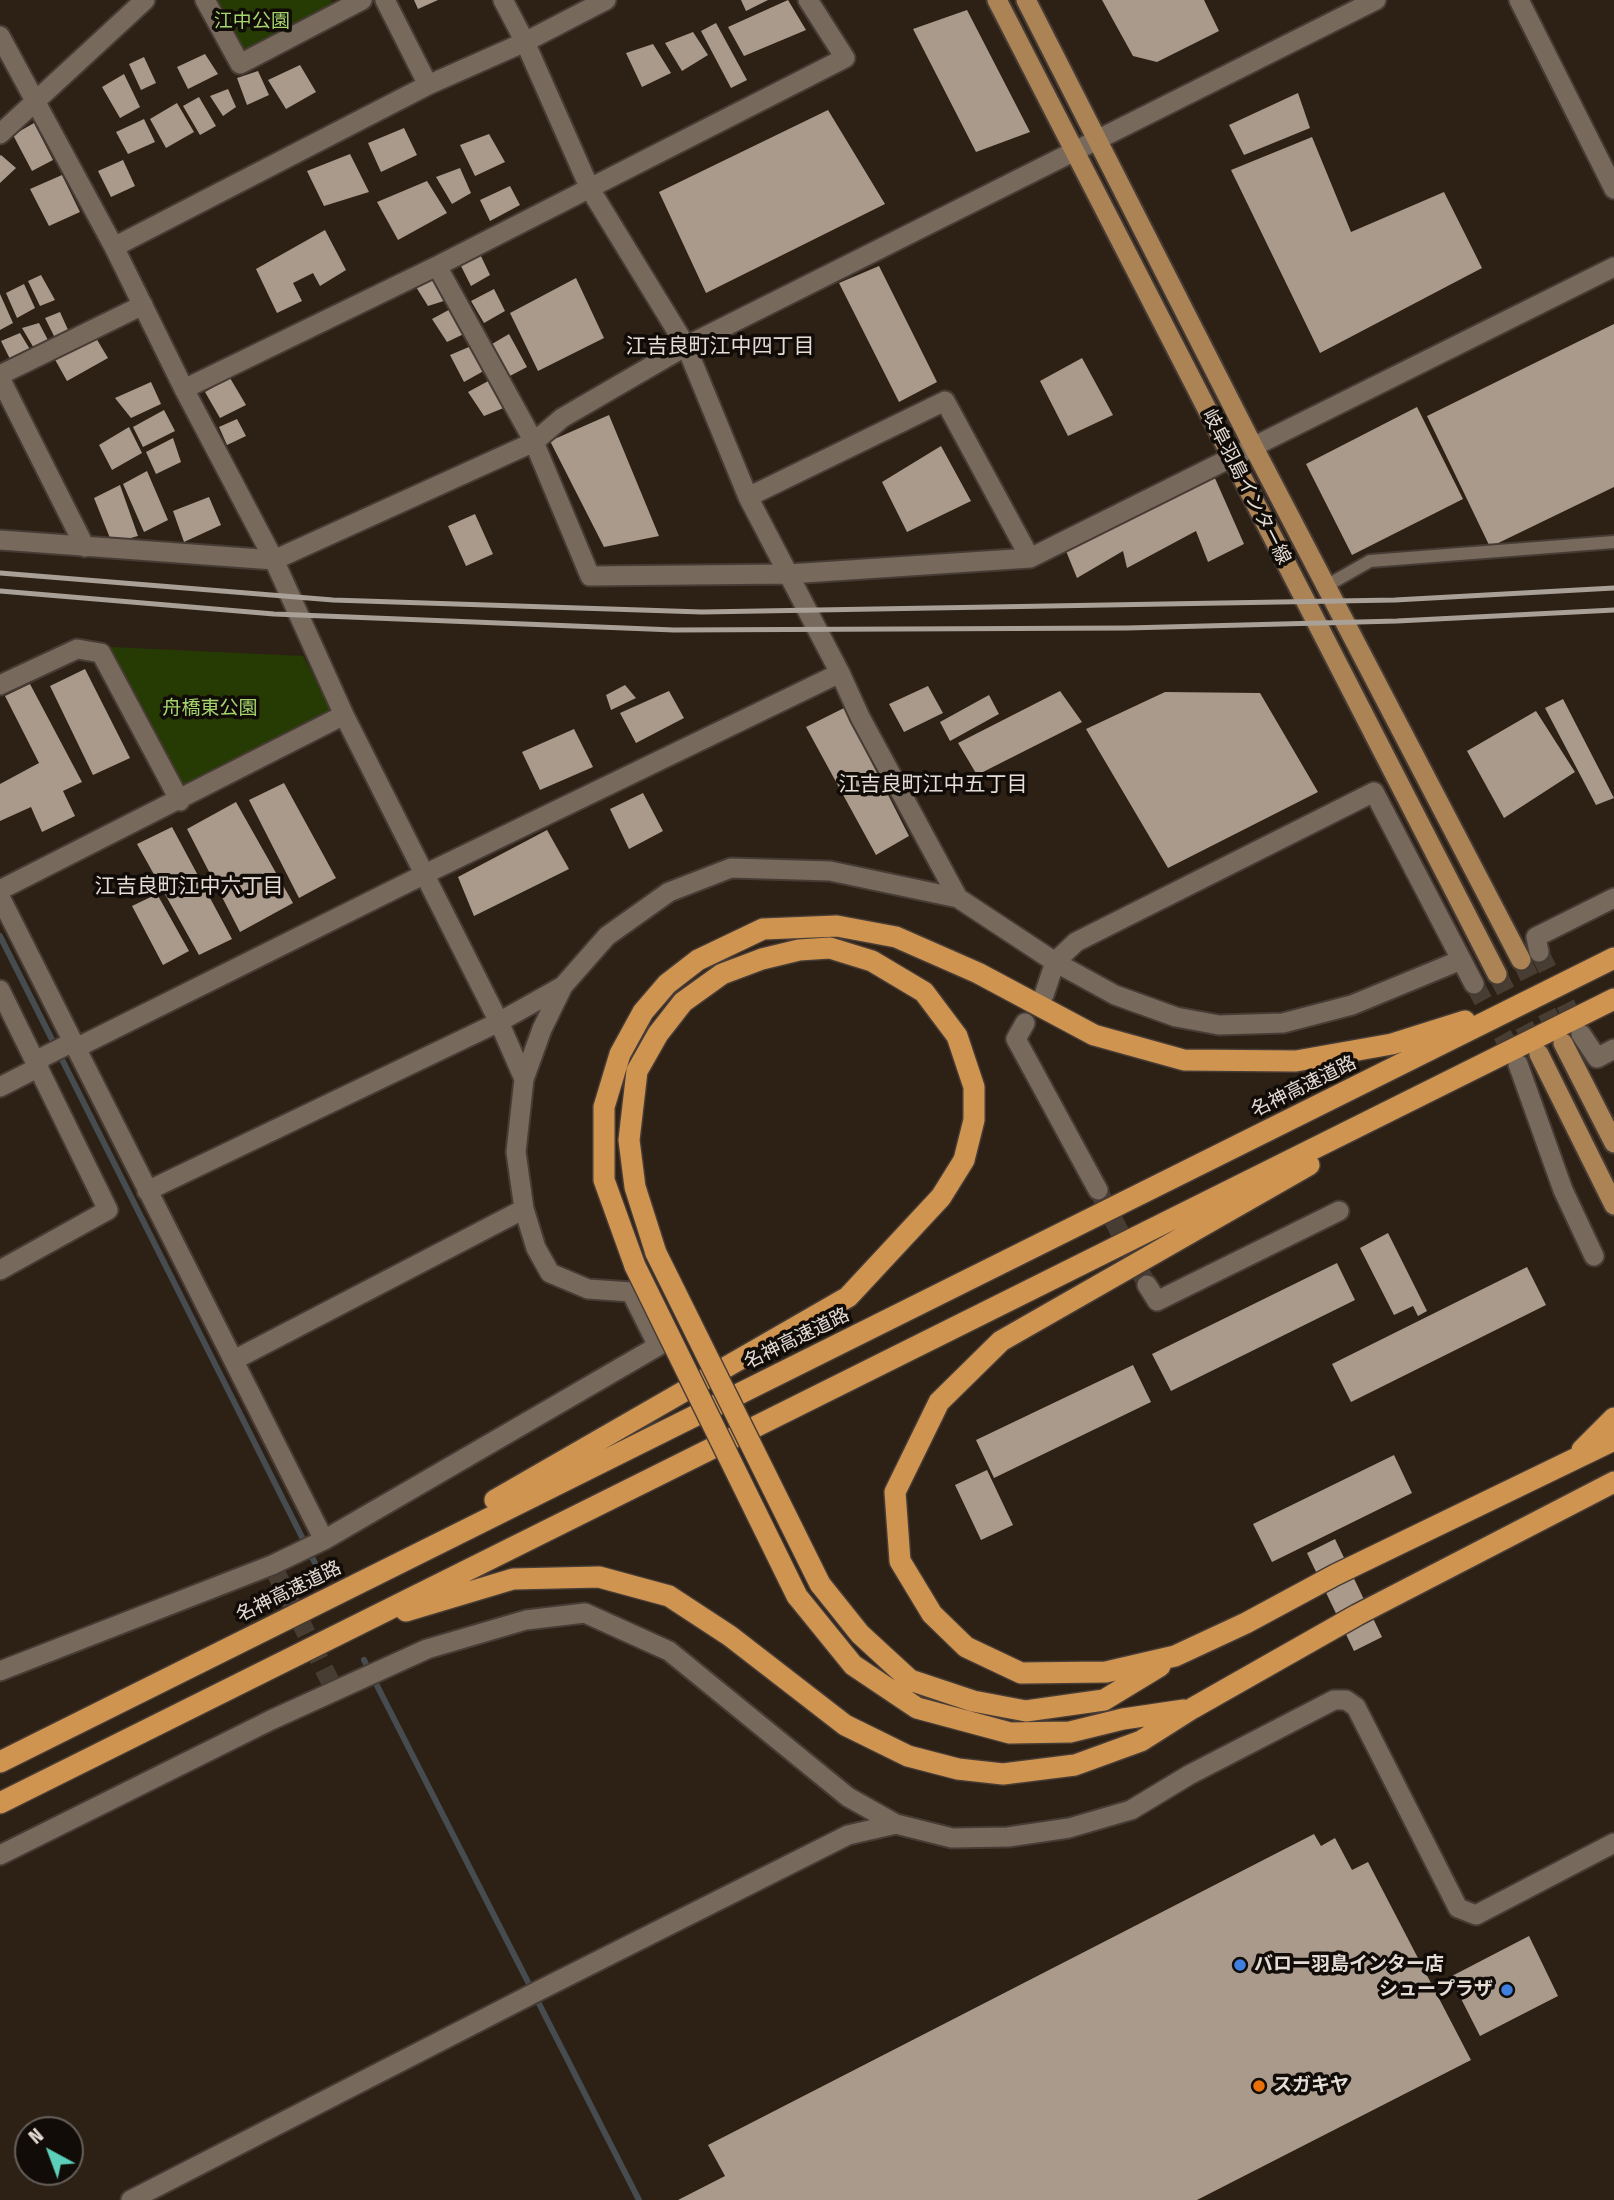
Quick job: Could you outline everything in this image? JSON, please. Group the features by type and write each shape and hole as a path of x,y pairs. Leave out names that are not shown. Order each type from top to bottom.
{"highway":[{"path":"1192,1708 1123,1719 1070,1732 1010,1733 917,1708 853,1665 797,1596 635,1266 604,1180 604,1107 620,1054 643,1012 667,984 698,960 763,929 837,926 896,937 978,973 1094,1035 1184,1060 1296,1061 1392,1044 1526,1002"},
{"path":"302,1610 848,1297 941,1197 964,1160 974,1120 974,1087 957,1036 924,992 872,961 830,948 799,950 762,959 722,974 683,1002 658,1034 637,1071 629,1140 635,1187 656,1253 820,1584 860,1634 910,1681 986,1704 1026,1711 1104,1700 1175,1656 1614,1440"},
{"name":"名神高速道路","path":"0,1762 1614,958"},
{"path":"1175,1656 1106,1672 1021,1673 966,1647 932,1614 900,1561 895,1492 939,1402 1001,1341 1515,1057 1614,999"},
{"path":"0,1803 349,1628 1515,1057"},
{"path":"1570,1462 1614,1418"},
{"path":"349,1628 513,1579 599,1577 669,1596 730,1636 845,1725 908,1756 958,1769 1003,1774 1075,1765 1141,1741 1192,1708 1357,1615 1614,1482"}],"main road":[{"name":"岐阜羽島インター線","path":"997,0 1497,974"},
{"name":"岐阜羽島インター線","path":"1026,0 1326,586 1530,956"},
{"path":"1563,1043 1614,1143"},
{"path":"1539,1054 1614,1205"}],"street":[{"path":"0,134 145,0"},
{"path":"205,0 240,64 362,0"},
{"path":"385,0 428,85"},
{"path":"503,0 525,42 590,189 686,346 748,497 840,673 860,717 958,898"},
{"path":"114,247 428,85 525,42 606,0"},
{"path":"184,389 590,189 845,58 808,0"},
{"path":"0,540 274,560 534,442 562,418 686,346 1376,0"},
{"path":"1518,0 1614,189"},
{"path":"0,36 37,100 114,247 184,389 274,560 344,715 499,1022 524,1079"},
{"path":"436,266 534,442 590,576 789,574 1030,558 1614,267"},
{"path":"85,547 0,377 143,305"},
{"path":"748,497 945,401 1030,558"},
{"path":"0,684 77,649 101,653 180,800"},
{"path":"0,1087 72,1045 840,673"},
{"path":"0,890 344,715"},
{"path":"1044,995 1055,962 1076,942 1374,792 1474,984"},
{"path":"1381,806 1406,794"},
{"path":"0,1671 272,1565 321,1542 658,1346 631,1292 588,1289 550,1273 536,1248 524,1209 516,1153 524,1079 542,1029 563,986 607,936 669,892 731,868 830,871 958,898 1055,962 1115,995 1176,1017 1219,1025 1283,1023 1352,1005 1461,960"},
{"path":"0,897 72,1045 234,1360 321,1542"},
{"path":"1530,956 1536,937 1614,898"},
{"path":"147,1191 499,1022 563,986"},
{"path":"0,990 39,1062 108,1210 0,1270"},
{"path":"1026,1023 1016,1039 1098,1190"},
{"path":"1581,1034 1597,1058 1614,1049"},
{"path":"1515,1057 1563,1190 1594,1256"},
{"path":"234,1360 524,1209"},
{"path":"1147,1285 1157,1301 1339,1211"},
{"path":"0,1855 271,1720 427,1649 526,1620 585,1613 669,1651 848,1797 895,1824 952,1838 1008,1837 1069,1828 1131,1810 1189,1775 1334,1700 1346,1700 1356,1707 1458,1908 1476,1915 1614,1843"},
{"path":"131,2200 521,1999 848,1835 895,1824"}],"lane":[{"path":"1326,586 1370,561 1614,542"}],"green space":[{"name":"江中公園","path":"214,0 331,0 334,6 242,54"},
{"name":"舟橋東公園","path":"110,647 303,656 332,710 185,787"}],"building":[{"path":"414,0 438,0 418,9"},
{"path":"741,0 768,0 746,11"},
{"path":"788,0 806,30 744,56 728,27"},
{"path":"1102,0 1204,0 1219,31 1157,62 1133,56"},
{"path":"967,10 1030,132 976,152 913,29"},
{"path":"716,23 747,80 731,88 701,31"},
{"path":"693,32 708,55 682,71 665,43"},
{"path":"653,44 671,73 642,87 626,53"},
{"path":"205,54 218,74 188,89 177,67"},
{"path":"144,57 156,83 141,90 129,64"},
{"path":"300,65 316,92 286,109 268,80"},
{"path":"258,71 269,95 247,105 237,78"},
{"path":"124,74 140,107 120,118 102,87"},
{"path":"228,89 236,107 223,116 210,96"},
{"path":"1298,93 1310,128 1244,155 1229,125"},
{"path":"199,97 216,126 200,135 183,106"},
{"path":"177,103 194,132 166,148 150,119"},
{"path":"828,110 885,204 706,293 659,192"},
{"path":"144,119 155,142 128,154 116,132"},
{"path":"34,123 53,160 32,171 13,135"},
{"path":"404,128 417,155 381,172 368,143"},
{"path":"489,134 505,162 475,176 460,145"},
{"path":"1312,137 1351,232 1444,192 1482,268 1320,353 1231,170"},
{"path":"350,154 369,192 324,206 307,171"},
{"path":"0,156 16,168 0,183"},
{"path":"123,160 135,186 111,197 98,171"},
{"path":"460,168 471,193 452,204 436,177"},
{"path":"62,175 80,212 49,226 30,189"},
{"path":"427,181 447,213 398,240 377,202"},
{"path":"510,186 520,205 490,221 480,200"},
{"path":"325,230 346,270 320,286 313,273 293,283 302,301 277,313 256,269"},
{"path":"480,254 490,275 471,286 459,262"},
{"path":"879,266 937,382 899,402 839,283"},
{"path":"41,275 55,300 40,306 28,281"},
{"path":"438,276 450,299 428,306 416,287"},
{"path":"576,278 604,338 538,371 510,313"},
{"path":"24,284 35,308 17,318 6,293"},
{"path":"494,289 505,311 484,323 471,301"},
{"path":"0,294 13,323 0,330"},
{"path":"456,306 468,332 447,342 432,319"},
{"path":"60,312 69,332 55,338 45,318"},
{"path":"39,323 49,342 35,350 22,328"},
{"path":"1614,324 1614,487 1490,547 1427,416"},
{"path":"20,333 31,351 11,361 1,341"},
{"path":"93,333 108,358 67,381 53,356"},
{"path":"509,334 527,367 506,378 492,344"},
{"path":"476,344 489,368 464,382 450,355"},
{"path":"1082,358 1113,415 1068,436 1040,381"},
{"path":"230,378 246,405 220,418 205,392"},
{"path":"492,379 506,407 484,416 468,392"},
{"path":"151,382 161,404 131,418 115,398"},
{"path":"1417,407 1463,499 1352,555 1306,464"},
{"path":"164,410 175,431 143,447 133,427"},
{"path":"609,415 659,536 604,547 550,441"},
{"path":"237,419 246,436 227,445 219,427"},
{"path":"129,427 142,453 112,470 99,445"},
{"path":"173,438 181,462 156,474 146,452"},
{"path":"941,446 971,501 907,532 882,482"},
{"path":"147,471 168,520 144,532 123,484"},
{"path":"1214,476 1244,544 1208,562 1196,531 1127,568 1123,551 1077,578 1066,551"},
{"path":"120,485 138,536 112,543 94,498"},
{"path":"209,497 221,525 184,542 173,511"},
{"path":"475,514 493,554 466,566 448,526"},
{"path":"85,669 130,758 93,775 50,686"},
{"path":"30,684 82,782 63,791 75,816 42,832 31,807 0,821 0,784 39,763 5,696"},
{"path":"625,685 636,698 611,710 606,695"},
{"path":"928,686 943,713 904,732 889,704"},
{"path":"669,691 684,718 636,743 620,713"},
{"path":"1060,691 1082,722 977,775 958,743"},
{"path":"1165,692 1260,693 1318,792 1168,868 1086,729"},
{"path":"989,695 999,714 950,741 940,722"},
{"path":"1563,699 1614,798 1596,805 1545,708"},
{"path":"844,708 909,836 876,855 806,727"},
{"path":"1536,711 1575,772 1504,818 1467,751"},
{"path":"574,729 593,767 540,790 522,752"},
{"path":"284,783 336,878 299,898 249,800"},
{"path":"643,793 663,831 629,849 610,809"},
{"path":"236,802 293,903 240,932 187,829"},
{"path":"172,827 232,939 199,955 137,844"},
{"path":"547,830 569,869 474,916 458,877"},
{"path":"157,894 189,951 163,965 132,906"},
{"path":"1388,1233 1427,1311 1418,1316 1413,1306 1394,1315 1360,1248"},
{"path":"1337,1263 1355,1300 1171,1391 1152,1354"},
{"path":"1527,1267 1546,1305 1351,1402 1332,1364"},
{"path":"1133,1365 1151,1402 994,1478 976,1440"},
{"path":"1394,1455 1412,1493 1272,1562 1253,1524"},
{"path":"987,1470 1013,1525 981,1540 955,1485"},
{"path":"1335,1539 1382,1637 1354,1651 1307,1553"},
{"name":"バロー羽島インター店","path":"1314,1834 1321,1846 1335,1838 1352,1870 1368,1862 1471,2060 1197,2200 678,2200 725,2176 708,2145"},
{"path":"1529,1936 1558,1996 1480,2036 1450,1977"}],"waterway":[{"path":"0,936 322,1577"},
{"path":"364,1660 639,2200"}],"tunnel":[{"path":"1539,952 1580,1033"},
{"path":"1521,960 1561,1041"},
{"path":"1497,974 1539,1054"},
{"path":"1474,984 1518,1063"},
{"path":"1098,1190 1147,1285"},
{"path":"272,1565 335,1691"}],"railway":[{"path":"0,573 333,600 702,612 1395,600 1614,588"},
{"path":"0,591 274,614 674,630 1127,628 1397,621 1614,610"}],"place":[{"name":"バロー羽島インター店","path":"1240,1965"},
{"name":"シュープラザ","path":"1507,1990"},
{"name":"スガキヤ","path":"1259,2086"}],"district":[{"name":"江吉良町江中四丁目","path":"720,347"},
{"name":"江吉良町江中五丁目","path":"933,785"},
{"name":"江吉良町江中六丁目","path":"189,887"}]}
